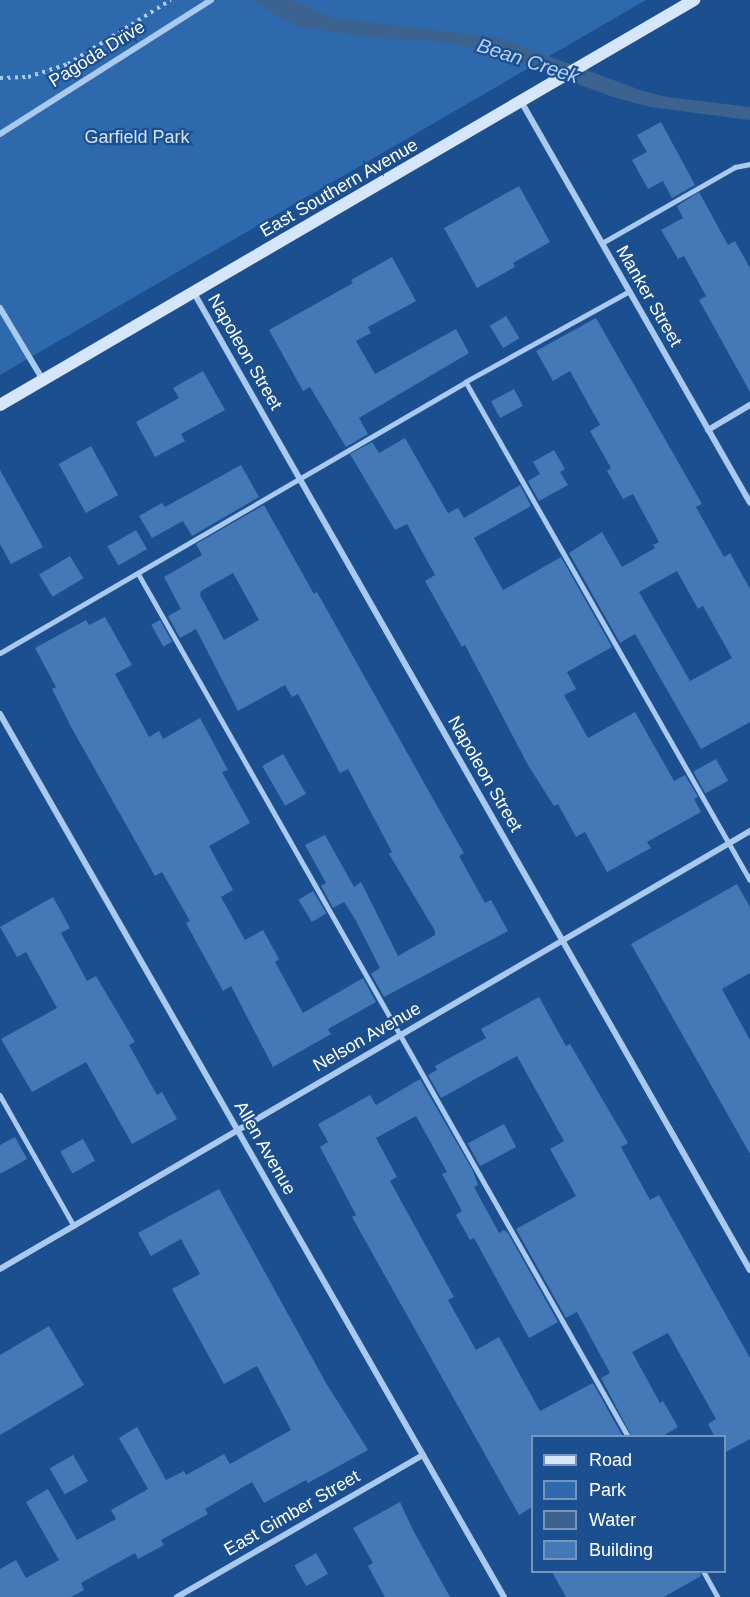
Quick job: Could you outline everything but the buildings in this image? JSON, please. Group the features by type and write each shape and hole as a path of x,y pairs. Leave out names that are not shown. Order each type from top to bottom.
{"street":[{"name":"Pagoda Drive","path":"0,134 211,0"},
{"name":"East Southern Avenue","path":"0,405 522,103 694,0"},
{"name":"Manker Street","path":"522,103 750,503"},
{"name":"Napoleon Street","path":"194,293 750,1270"},
{"path":"0,308 44,381"},
{"path":"708,430 750,405"},
{"name":"Allen Avenue","path":"0,714 504,1597"},
{"name":"Nelson Avenue","path":"0,1269 750,831"},
{"name":"East Gimber Street","path":"177,1597 423,1455"}],"lane":[{"path":"602,243 735,167 750,164"},
{"path":"0,653 466,382 629,292"},
{"path":"466,382 750,880"},
{"path":"138,573 626,1435"},
{"path":"0,1095 74,1226"},
{"path":"705,1573 718,1597"}],"path":[{"path":"0,78 28,77 68,64 171,0"}],"green space":[{"name":"Garfield Park","path":"0,0 646,0 0,375"}],"water":[{"name":"Bean Creek","path":"251,0 291,0 334,18 500,38 643,91 667,97 750,107 750,120 650,107 613,97 483,49 421,40 371,38 296,26"}]}
